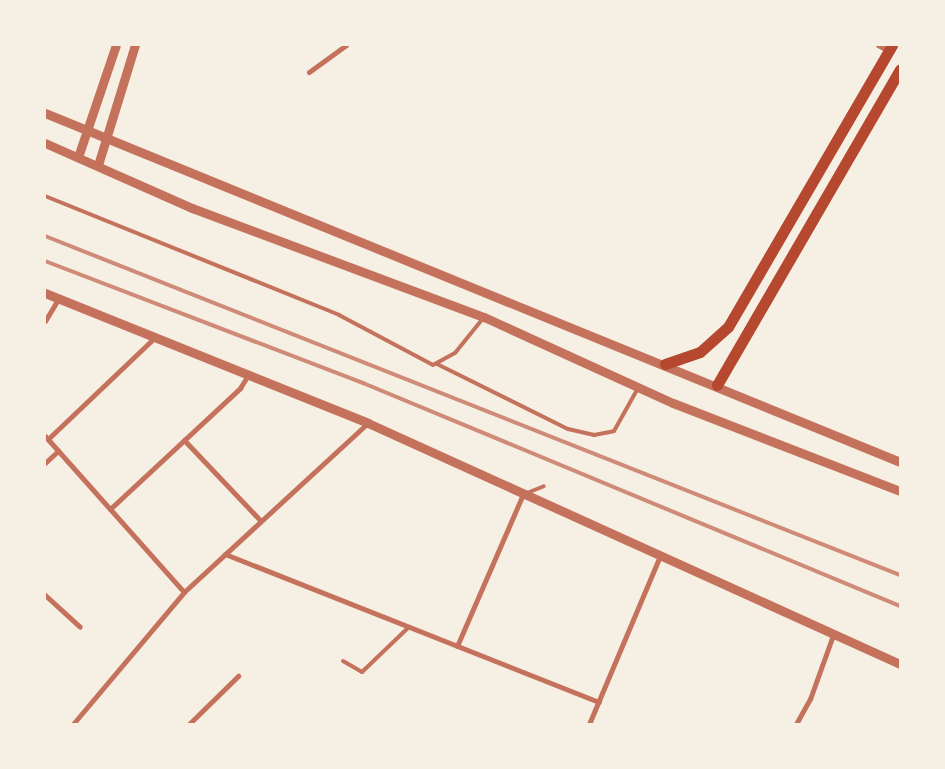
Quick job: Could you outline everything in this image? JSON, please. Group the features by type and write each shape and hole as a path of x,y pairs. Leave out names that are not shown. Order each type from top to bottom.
{"main road":[{"path":"665,364 700,352 728,327 891,48"},
{"path":"717,385 900,68"}],"street":[{"path":"78,157 116,45"},
{"path":"98,165 109,138 135,45"},
{"path":"309,72 346,45"},
{"path":"878,45 891,48"},
{"path":"45,113 717,385 900,462"},
{"path":"45,143 192,208 484,317 638,388 900,491"},
{"path":"45,293 368,423 900,664"},
{"path":"45,321 60,298"},
{"path":"155,337 46,437 184,592"},
{"path":"110,510 184,440 248,375"},
{"path":"72,724 184,592 260,520 368,423"},
{"path":"184,440 260,520"},
{"path":"45,463 58,451"},
{"path":"457,646 522,494"},
{"path":"225,554 599,702"},
{"path":"589,724 660,556"},
{"path":"45,596 80,627"},
{"path":"796,724 810,699 833,635"},
{"path":"189,724 238,676"}],"lane":[{"path":"45,196 339,315 416,358 437,364 568,429 594,435 614,431 638,388"},
{"path":"437,364 455,353 484,317"},
{"path":"522,494 544,486"},
{"path":"343,661 362,672 409,627"}],"railway":[{"path":"45,236 900,575"},
{"path":"45,261 363,383 900,606"}]}
